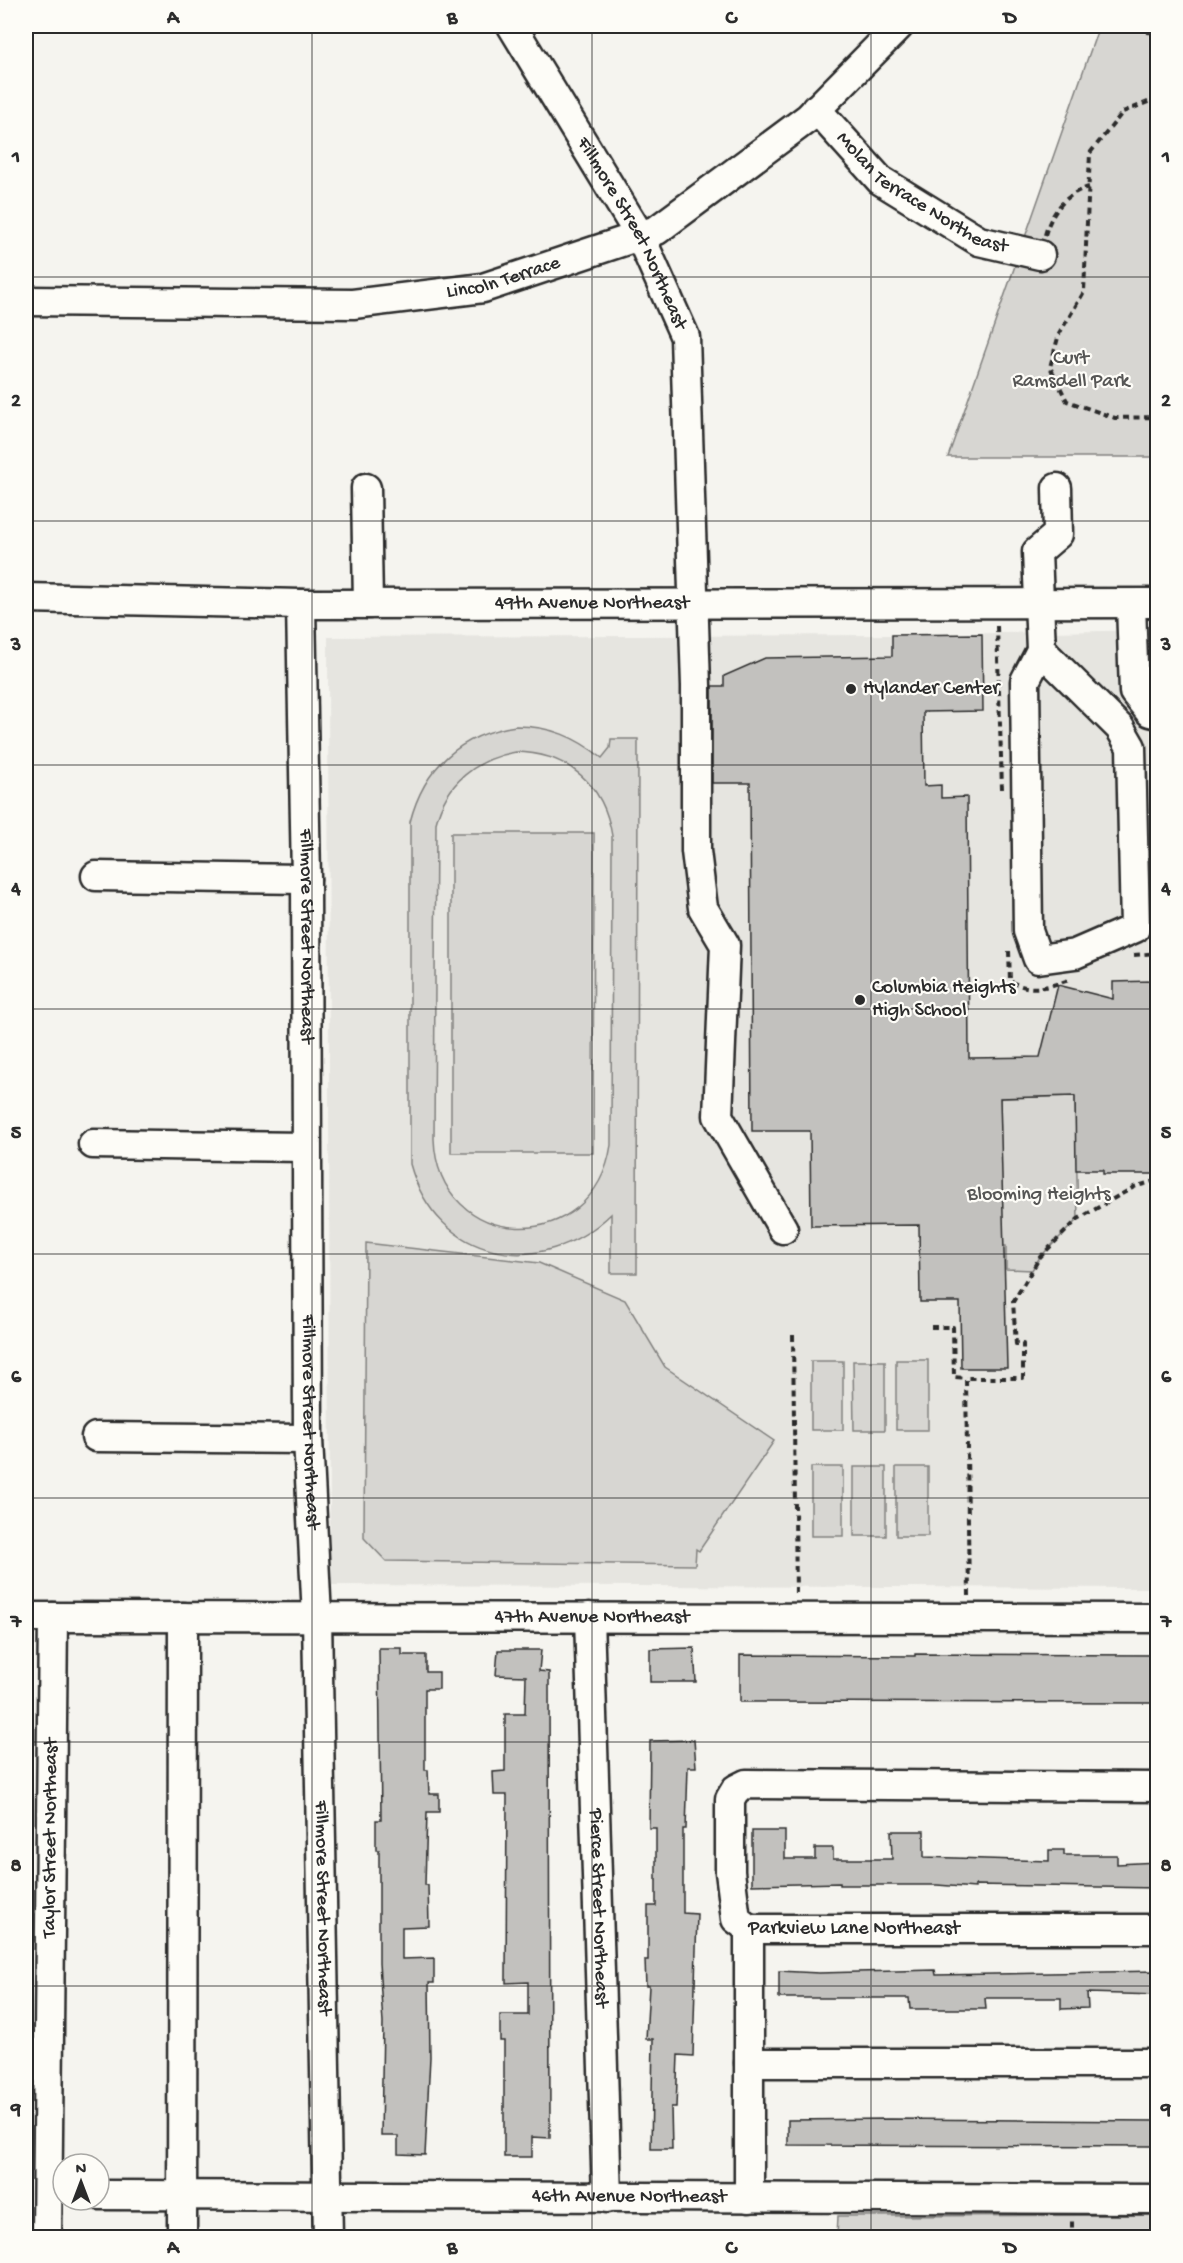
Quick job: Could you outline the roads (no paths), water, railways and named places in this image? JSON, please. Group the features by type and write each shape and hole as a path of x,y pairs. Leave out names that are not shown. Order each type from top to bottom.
{"street":[{"name":"Fillmore Street Northeast","path":"512,26 640,236 686,337 696,686 696,851 703,908 725,945 718,1116 783,1230"},
{"name":"Lincoln Terrace","path":"26,301 353,304 483,288 657,230 816,109 899,26"},
{"name":"Molan Terrace Northeast","path":"816,109 880,180 979,241 1040,255"},
{"path":"366,488 368,604"},
{"path":"1041,650 1120,728 1131,747 1146,931 1075,954 1038,959 1028,931 1025,681 1041,650 1037,552 1058,534 1057,488"},
{"name":"49th Avenue Northeast","path":"26,598 301,604 1039,605 1144,603"},
{"path":"1144,603 1134,692 1149,712 1158,714"},
{"name":"Fillmore Street Northeast","path":"301,604 306,879 308,1439 317,1617 328,2238"},
{"path":"96,876 306,879"},
{"path":"93,1144 306,1147"},
{"path":"96,1437 308,1439"},
{"name":"47th Avenue Northeast","path":"39,1617 1158,1618"},
{"name":"Taylor Street Northeast","path":"39,1617 47,2238"},
{"path":"182,2238 183,1617"},
{"name":"Pierce Street Northeast","path":"589,1617 607,2198"},
{"path":"749,1929 736,1919 730,1872 730,1799 736,1789 746,1784 1158,1787"},
{"name":"Parkview Lane Northeast","path":"749,2198 749,1929 1158,1929"},
{"path":"749,2063 1158,2063"},
{"name":"46th Avenue Northeast","path":"111,2195 1158,2199"}],"place":[{"name":"Hylander Center","path":"851,689"},
{"name":"Columbia Heights High School","path":"860,1000"}],"park label":[{"name":"Curt Ramsdell Park","path":"1071,370"},
{"name":"Blooming Heights","path":"1039,1195"}]}
